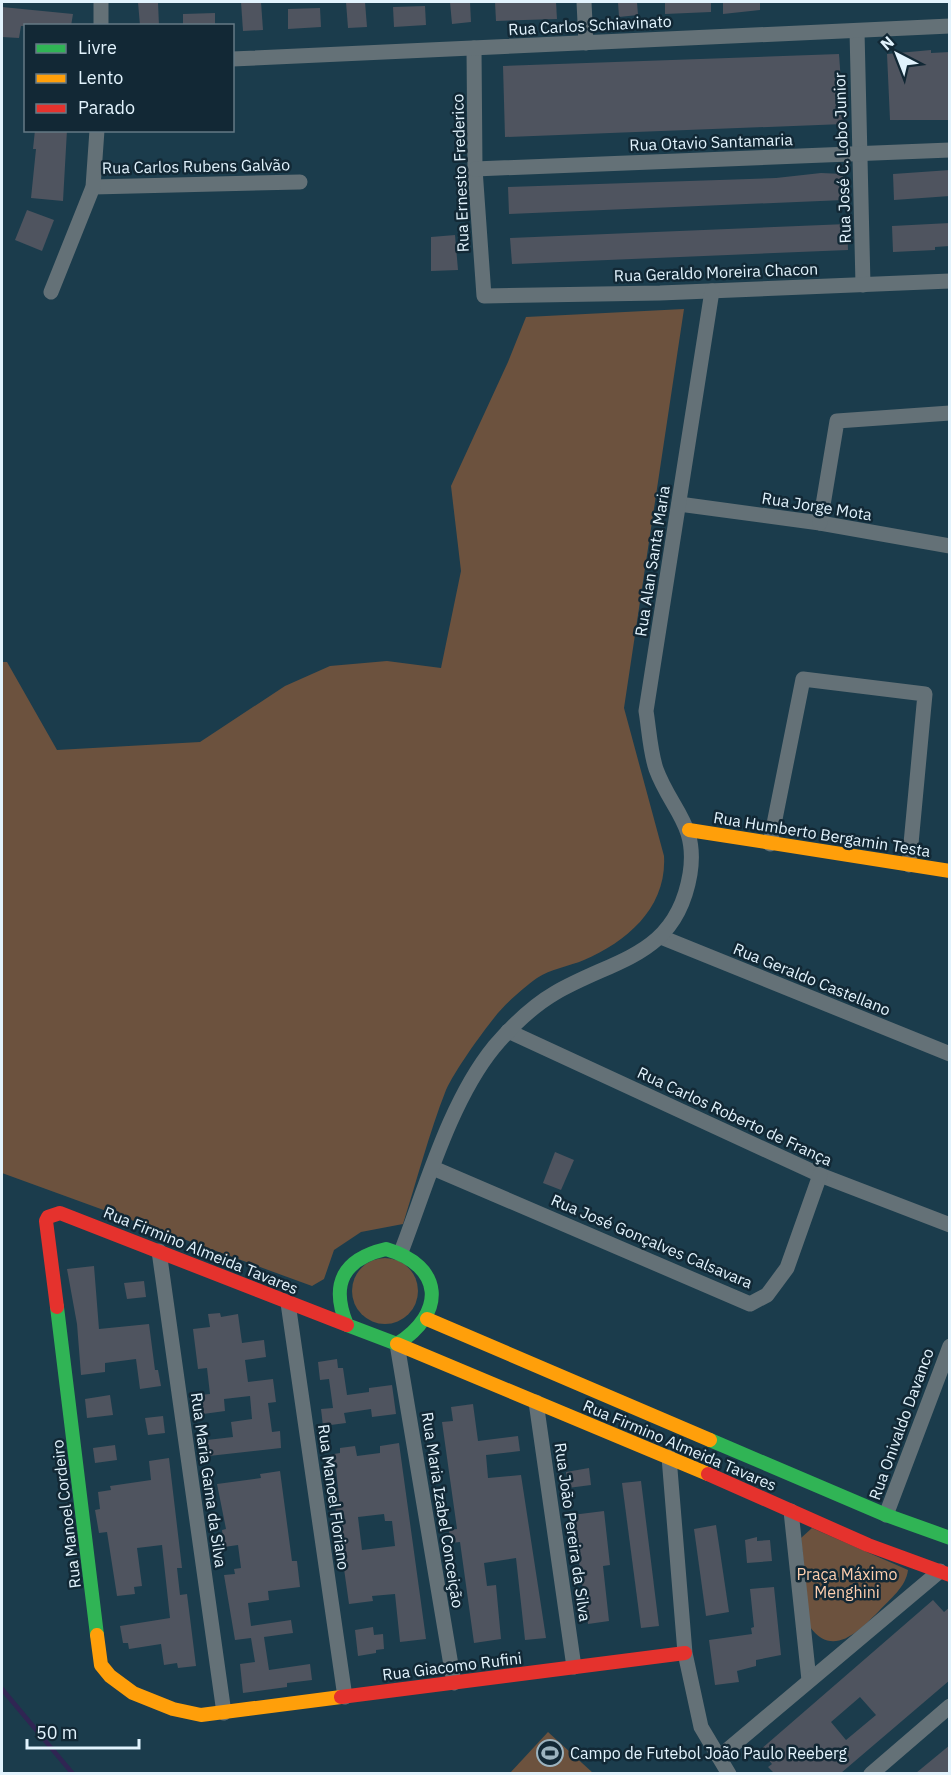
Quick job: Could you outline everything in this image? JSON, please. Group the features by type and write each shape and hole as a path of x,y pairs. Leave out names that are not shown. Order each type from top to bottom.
{"street":[{"path":"101,2 101,24"},
{"path":"584,2 586,43"},
{"name":"Rua Carlos Schiavinato","path":"234,59 950,26"},
{"name":"Rua José C. Lobo Junior","path":"856,31 863,285"},
{"name":"Rua Ernesto Frederico","path":"474,48 475,169 484,296"},
{"path":"51,292 93,187 97,132"},
{"name":"Rua Otavio Santamaria","path":"475,169 950,150"},
{"name":"Rua Carlos Rubens Galvão","path":"93,187 300,182"},
{"name":"Rua Geraldo Moreira Chacon","path":"484,296 712,291 950,281"},
{"name":"Rua Alan Santa Maria","path":"689,830 656,769 646,711 712,291"},
{"path":"820,523 837,421 950,413"},
{"name":"Rua Jorge Mota","path":"679,504 820,523 950,546"},
{"path":"770,844 803,679 925,694 909,865"},
{"path":"401,1252 471,1079 508,1031 536,1005 553,994 622,963 661,937 676,913 690,874 692,845 689,830"},
{"name":"Rua Humberto Bergamin Testa","path":"689,830 950,871"},
{"name":"Rua Geraldo Castellano","path":"661,937 950,1054"},
{"name":"Rua Carlos Roberto de França","path":"508,1031 820,1175 950,1225"},
{"name":"Rua José Gonçalves Calsavara","path":"434,1168 750,1304 768,1295 787,1268 820,1175"},
{"name":"Rua Firmino Almeida Tavares","path":"46,1221 52,1214 60,1213 397,1344 669,1457 791,1511 945,1573"},
{"name":"Rua Manoel Cordeiro","path":"46,1221 101,1665 120,1684 170,1709 201,1715 224,1713"},
{"path":"347,1325 340,1312 338,1297 340,1282 347,1269 358,1258 371,1252 386,1250 401,1252 414,1259 425,1272 431,1287 432,1303 427,1319 418,1330 397,1344"},
{"name":"Rua Maria Gama da Silva","path":"159,1251 224,1713"},
{"name":"Rua Manoel Floriano","path":"288,1303 345,1697"},
{"name":"Rua Firmino Almeida Tavares","path":"427,1319 886,1515 950,1538"},
{"name":"Rua Maria Izabel Conceição","path":"397,1344 454,1683"},
{"name":"Rua Onivaldo Davanco","path":"886,1515 944,1380 950,1346"},
{"name":"Rua João Pereira da Silva","path":"536,1402 574,1667"},
{"path":"669,1457 685,1653 701,1727 729,1773"},
{"path":"791,1511 809,1680"},
{"path":"719,1757 809,1680 945,1573"},
{"name":"Rua Giacomo Rufini","path":"224,1713 685,1653"},
{"path":"871,1773 950,1706"}],"green space":[{"path":"684,309 624,708 664,856 659,891 642,920 615,943 578,962 537,978 498,1013 461,1064 446,1090 403,1224 361,1232 334,1250 324,1279 312,1286 2,1173 2,662 7,662 57,750 200,742 285,686 330,666 387,661 441,668 461,571 451,486 508,362 526,317"},
{"path":"385,1258 397,1261 408,1268 415,1279 418,1291 415,1303 408,1314 397,1321 385,1324 373,1321 362,1314 355,1303 352,1291 355,1279 362,1268 373,1261"},
{"name":"Praça Máximo Menghini","path":"812,1528 908,1570 901,1587 879,1611 855,1633 837,1641 828,1641 810,1627 801,1538"},
{"name":"Campo de Futebol João Paulo Reeberg","path":"548,1732 593,1773 510,1773"}],"building":[{"path":"138,2 158,2 159,24 140,24"},
{"path":"241,2 261,2 263,30 243,31"},
{"path":"346,2 365,2 367,27 348,28"},
{"path":"450,2 470,2 471,22 452,24"},
{"path":"495,2 556,2 557,19 496,21"},
{"path":"618,2 637,2 638,15 619,17"},
{"path":"665,2 711,2 711,12 665,14"},
{"path":"723,2 760,2 760,10 723,14"},
{"path":"425,6 426,25 394,27 393,7"},
{"path":"2,7 73,14 71,24 24,24 21,26 19,38 2,37"},
{"path":"320,8 321,27 288,29 288,9"},
{"path":"215,13 215,24 183,24 183,14"},
{"path":"931,50 931,53 950,52 950,120 890,120 887,54"},
{"path":"839,54 844,124 505,137 503,66"},
{"path":"35,132 67,132 63,201 31,198 36,149 33,149"},
{"path":"950,170 950,196 894,200 893,174"},
{"path":"821,173 843,174 844,200 509,214 508,187 776,178"},
{"path":"27,210 54,220 42,251 15,240"},
{"path":"950,223 950,246 935,247 935,250 893,252 892,226"},
{"path":"847,224 848,250 512,264 510,238"},
{"path":"455,235 458,270 431,271 431,237"},
{"path":"555,1152 574,1160 561,1190 543,1183"},
{"path":"94,1266 99,1329 149,1324 155,1370 158,1370 161,1386 140,1389 136,1359 105,1363 105,1372 81,1375 77,1324 67,1269"},
{"path":"144,1281 146,1297 127,1299 124,1283"},
{"path":"220,1313 221,1317 238,1314 242,1343 264,1340 266,1357 245,1360 248,1382 273,1379 276,1402 268,1403 272,1432 280,1431 281,1448 209,1456 207,1440 233,1437 231,1422 252,1419 250,1396 224,1399 225,1411 203,1414 200,1395 210,1394 207,1368 198,1369 193,1329 210,1327 208,1314"},
{"path":"337,1359 338,1368 343,1368 347,1395 369,1392 369,1388 392,1385 396,1414 372,1417 371,1409 344,1413 346,1423 323,1426 321,1409 333,1408 329,1379 320,1380 318,1362"},
{"path":"110,1395 113,1415 87,1418 85,1399"},
{"path":"473,1404 478,1441 518,1436 520,1451 486,1455 488,1478 521,1475 546,1638 525,1640 516,1558 484,1563 487,1586 496,1585 501,1639 474,1643 460,1542 450,1543 449,1530 457,1529 442,1422 453,1421 451,1407"},
{"path":"163,1416 165,1433 148,1435 145,1418"},
{"path":"399,1443 426,1639 400,1642 395,1594 372,1596 373,1601 349,1604 334,1498 339,1497 336,1469 330,1469 328,1455 340,1453 340,1448 355,1446 357,1456 380,1453 380,1446","holes":["384,1514 385,1521 392,1521 395,1546 362,1550 358,1517"]},
{"path":"115,1445 117,1460 95,1463 93,1448"},
{"path":"169,1458 182,1568 177,1568 180,1595 187,1594 196,1666 178,1668 177,1663 164,1665 161,1644 129,1649 128,1643 123,1643 120,1626 170,1618 162,1545 137,1548 142,1586 134,1587 135,1594 117,1596 107,1532 99,1533 95,1510 100,1509 98,1492 111,1490 110,1486 151,1480 149,1461"},
{"path":"589,1468 591,1485 568,1488 566,1472"},
{"path":"280,1471 292,1561 297,1561 300,1587 268,1591 269,1600 248,1603 251,1626 291,1620 293,1633 264,1637 269,1670 310,1664 312,1680 287,1683 287,1687 243,1693 240,1664 255,1662 251,1638 235,1640 224,1575 235,1574 234,1569 241,1568 238,1545 224,1547 222,1530 226,1529 217,1484 261,1478 260,1474"},
{"path":"641,1481 659,1626 641,1628 622,1483"},
{"path":"604,1511 610,1565 603,1566 609,1621 588,1624 572,1515"},
{"path":"716,1525 729,1612 706,1616 694,1529"},
{"path":"757,1537 757,1541 770,1540 772,1561 747,1563 745,1540"},
{"path":"774,1587 781,1655 756,1660 756,1666 737,1671 739,1682 715,1685 709,1640 752,1634 751,1628 754,1627 750,1589"},
{"path":"933,1600 944,1612 950,1607 950,1680 841,1773 774,1773 768,1767 772,1764 760,1750","holes":["860,1697 876,1715 846,1740 831,1722"]},
{"path":"373,1627 374,1635 383,1634 384,1649 358,1656 355,1630"},
{"path":"950,1745 950,1773 916,1773"}],"waterway":[{"path":"2,1689 73,1774"}],"traffic: fast":[{"path":"386,1249 405,1257 419,1267 428,1278 432,1291 430,1305 424,1318 413,1332 397,1344 347,1325 340,1297 344,1275 350,1267 359,1259 386,1249"},
{"path":"57,1307 97,1635"},
{"path":"710,1440 886,1515 950,1538"}],"traffic: slow":[{"path":"689,830 950,871"},
{"path":"427,1319 710,1440"},
{"path":"397,1344 708,1474"},
{"path":"97,1635 101,1665 110,1676 133,1693 173,1709 201,1715 341,1697"}],"traffic: jam":[{"path":"57,1307 46,1221 48,1217 60,1213 347,1325"},
{"path":"708,1474 868,1545 950,1575"},
{"path":"341,1697 685,1653"}],"place":[{"name":"Campo de Futebol João Paulo Reeberg","path":"550,1753"}]}
